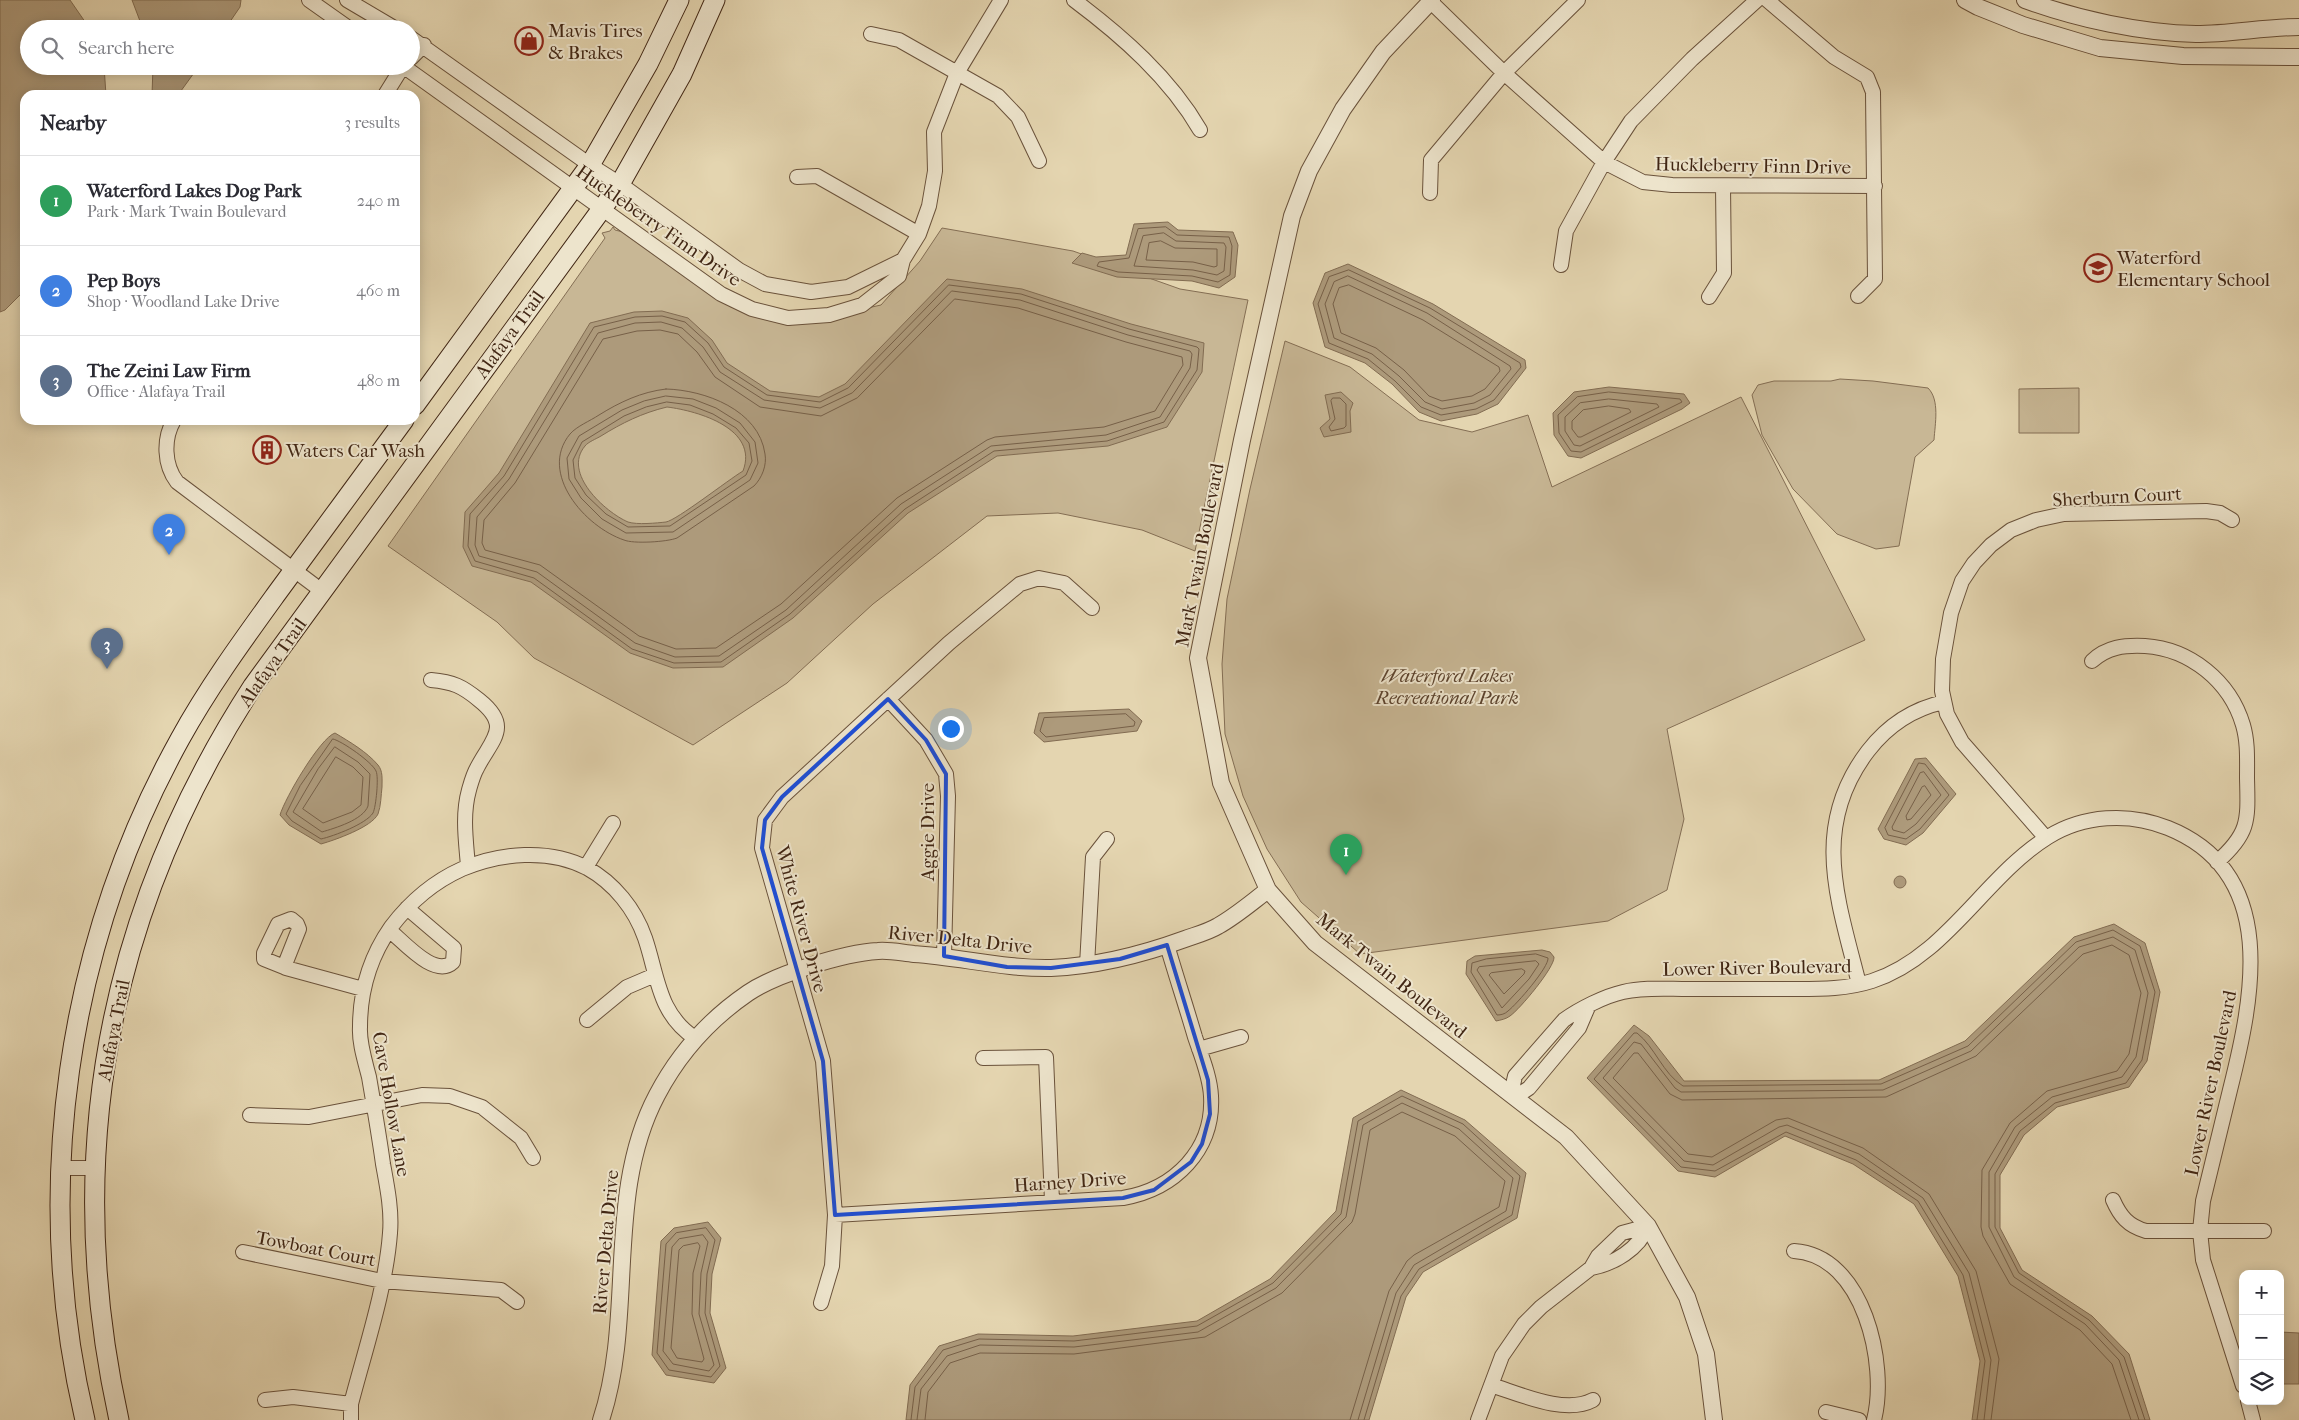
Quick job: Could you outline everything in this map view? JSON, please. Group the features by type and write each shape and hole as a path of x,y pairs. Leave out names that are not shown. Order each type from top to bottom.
{"main road":[{"name":"Alafaya Trail","path":"420,398 590,165 648,64 679,0"},
{"name":"Alafaya Trail","path":"119,1420 106,1351 99,1299 95,1251 94,1168 101,1091 114,1013 133,937 159,864 192,791 230,722 253,686 620,184 682,74 715,0"},
{"name":"Alafaya Trail","path":"85,1420 77,1385 65,1301 61,1255 60,1168 67,1088 80,1008 100,929 126,853 160,776 195,713 242,641 400,425"}],"street":[{"path":"309,0 337,20"},
{"path":"347,0 381,20"},
{"name":"Huckleberry Finn Drive","path":"415,75 721,294 752,309 788,318 828,315 862,305 899,276 902,260 919,234 929,206 935,171 934,132 956,73 1002,0"},
{"path":"1074,0 1108,25 1138,53 1186,106 1200,130"},
{"path":"1430,193 1431,160 1504,73 1578,0"},
{"path":"1561,265 1566,231 1604,162 1630,121 1692,59 1756,0"},
{"path":"1767,0 1834,57 1867,77 1873,92 1875,279 1858,296"},
{"path":"1965,0 2024,25 2100,48 2173,56 2299,57"},
{"path":"2025,0 2114,25 2176,32 2208,33 2266,27 2299,26"},
{"name":"Huckleberry Finn Drive","path":"1431,1 1504,73 1604,162 1643,182 1672,185 1723,186 1875,186"},
{"name":"Mark Twain Boulevard","path":"1431,1 1383,52 1343,109 1309,171 1292,216 1242,440 1198,658 1222,783 1268,890 1315,943 1566,1137 1648,1226 1690,1307 1706,1354 1714,1420"},
{"path":"871,34 900,40 998,96 1018,117 1039,161"},
{"name":"Huckleberry Finn Drive","path":"420,43 738,270 765,284 811,292 848,287 902,260"},
{"path":"420,49 424,45"},
{"path":"387,90 397,75"},
{"path":"797,177 817,176 919,234"},
{"path":"1709,298 1724,273 1723,186"},
{"path":"172,425 167,438 166,456 170,473 178,482 322,591"},
{"name":"Sherburn Court","path":"2046,838 1962,742 1951,723 1944,702 1941,680 1951,613 1958,591 1968,572 1982,554 2011,530 2036,520 2064,514 2206,511 2220,514 2232,520"},
{"name":"White River Drive","path":"821,1303 832,1266 835,1215 823,1060 762,848 765,820 782,797 949,643 1020,584 1039,578 1064,583 1092,608"},
{"path":"2092,661 2104,652 2120,647 2150,647 2168,650 2198,664 2216,680 2230,697 2240,716 2245,735 2248,813 2241,837 2217,862"},
{"path":"431,680 452,682 468,691 495,715 498,731 492,745 476,768 468,792 464,826 468,866"},
{"name":"Aggie Drive","path":"888,699 926,740 946,774 948,796 944,956"},
{"path":"1859,984 1834,878 1833,838 1839,807 1854,771 1880,738 1915,710 1944,702"},
{"name":"Lower River Boulevard","path":"1511,1094 1523,1092 1529,1088 1579,1028 1588,1007 1612,995 1646,988 1832,988 1859,984 1884,977 1915,959 2017,862 2046,838 2081,823 2109,818 2138,819 2164,826 2198,844 2217,862 2233,884 2248,922 2251,952 2246,1022 2203,1201 2200,1231 2203,1260 2239,1373"},
{"path":"586,867 613,823"},
{"path":"1088,965 1093,857 1107,840"},
{"name":"Cave Hollow Lane","path":"351,1420 351,1404 382,1281 390,1232 388,1192 359,1029 363,989 375,954 389,930 407,908 426,890 448,875 468,866 511,855 553,857 586,867 612,886 634,915 646,940 665,1006 682,1029 695,1038"},
{"name":"River Delta Drive","path":"602,1420 610,1394 618,1327 628,1184 637,1146 657,1095 695,1038 749,992 796,971 826,961 879,951 944,956 1007,967 1051,968 1088,965 1145,953 1218,926 1268,890"},
{"path":"389,930 433,966 444,968 453,962 454,948 407,908"},
{"path":"284,967 299,929 297,924 291,919 278,924 264,953 264,959 284,967 363,989"},
{"name":"Harney Drive","path":"835,1215 1124,1198 1141,1195 1169,1181 1191,1162 1202,1144 1210,1114 1210,1088 1167,946"},
{"path":"587,1020 627,987 655,975"},
{"path":"1199,1049 1241,1037"},
{"path":"983,1058 1046,1057 1052,1201"},
{"path":"250,1115 310,1117 422,1096 450,1096 482,1107 521,1138 533,1158"},
{"path":"60,1168 94,1168"},
{"path":"2113,1200 2125,1221 2138,1229 2154,1232 2264,1231"},
{"path":"1478,1420 1505,1350 1524,1324 1541,1307 1591,1268 1613,1261 1637,1246 1648,1226"},
{"path":"1794,1251 1811,1253 1828,1262 1842,1277 1861,1308 1872,1335 1878,1359 1878,1392 1874,1420"},
{"name":"Towboat Court","path":"243,1252 382,1281 501,1290 517,1302"},
{"path":"1491,1385 1562,1406 1579,1406 1593,1400"},
{"path":"264,1400 293,1397 351,1404"},
{"path":"2249,1405 2254,1420"},
{"path":"1826,1412 1859,1420"}],"highlighted area":[{"path":"888,699 926,740 946,774 944,956 1007,967 1051,968 1120,959 1167,945 1208,1080 1210,1114 1202,1144 1191,1162 1154,1190 1123,1198 835,1215 823,1061 762,848 765,820 782,797"}],"green space":[{"path":"613,227 615,230 631,234 731,307 790,325 881,305 920,261 942,228 1073,251 1180,289 1248,300 1195,551 1142,530 1058,513 987,516 873,604 787,683 693,745 534,658 497,622 388,546 605,238 602,233 610,231"},
{"name":"Waterford Lakes Recreational Park","path":"1285,341 1350,367 1419,420 1472,432 1528,415 1552,487 1741,397 1865,640 1667,729 1684,819 1667,890 1608,921 1360,954 1301,902 1267,849 1243,796 1225,734 1222,664 1227,599 1250,489"},
{"path":"1840,379 1928,388 1932,393 1936,412 1934,440 1915,457 1899,546 1876,549 1837,534 1793,489 1762,435 1752,395 1758,385 1774,381 1831,381"},
{"path":"2079,388 2079,433 2019,433 2019,389"}],"water":[{"path":"0,0 70,0 84,20 20,20 20,75 105,75 106,90 20,90 20,295 5,310 0,312"},
{"path":"132,0 241,0 240,7 231,20 140,20"},
{"path":"153,75 192,75 182,90 152,90"},
{"path":"1168,222 1178,230 1233,232 1238,245 1235,277 1219,288 1192,281 1117,277 1072,263 1082,253 1096,257 1126,255 1134,224"},
{"path":"1348,264 1433,304 1525,360 1526,368 1498,404 1477,414 1441,421 1419,412 1392,384 1365,363 1325,347 1313,303 1325,273"},
{"path":"947,279 1022,289 1131,324 1204,343 1202,372 1167,427 1108,446 997,456 908,513 793,618 723,667 673,668 630,653 531,582 472,566 463,547 465,512 499,473 590,323 634,312 662,311 688,318 712,340 727,363 770,391 819,397 845,384","holes":["667,407 709,418 734,433 742,444 746,456 743,471 672,520 652,523 628,522 608,510 589,490 582,479 579,457 588,443 633,419"]},
{"path":"1609,387 1684,394 1690,403 1682,409 1581,458 1568,456 1554,435 1553,413 1574,392"},
{"path":"1341,392 1353,403 1350,411 1351,432 1324,437 1320,428 1330,419 1325,395"},
{"path":"1129,709 1142,721 1137,731 1044,742 1034,733 1039,713"},
{"path":"335,733 364,752 380,767 382,787 380,804 378,814 369,824 321,844 289,825 280,815 312,757 329,737"},
{"path":"1926,758 1956,794 1923,833 1906,845 1884,839 1878,829 1915,759"},
{"path":"1898,876 1902,876 1906,882 1902,888 1898,888 1894,884 1894,880"},
{"path":"2114,924 2145,943 2160,992 2147,1061 2129,1087 2057,1107 2024,1135 2000,1175 2000,1228 2022,1270 2092,1316 2129,1354 2150,1420 1972,1420 1980,1361 1958,1276 1914,1204 1853,1164 1785,1136 1715,1177 1678,1171 1587,1078 1634,1025 1649,1036 1684,1081 1879,1080 1965,1041 2074,937"},
{"path":"1542,950 1550,952 1554,957 1549,969 1529,997 1515,1012 1507,1018 1496,1021 1466,974 1467,961 1475,956"},
{"path":"1401,1090 1465,1120 1526,1173 1517,1218 1423,1272 1406,1297 1369,1420 906,1420 910,1385 939,1346 978,1334 1073,1336 1197,1321 1270,1279 1336,1211 1353,1118"},
{"path":"708,1222 721,1238 712,1274 710,1313 726,1368 714,1383 666,1375 652,1355 661,1241 674,1228"},
{"path":"2284,1332 2299,1333 2299,1384 2284,1384"}],"place":[{"name":"Mavis Tires & Brakes","path":"529,41"},
{"name":"Waterford Elementary School","path":"2098,268"},
{"name":"Waters Car Wash","path":"267,450"},
{"name":"Pep Boys","path":"169,555"},
{"name":"The Zeini Law Firm","path":"107,669"},
{"name":"Waterford Lakes Dog Park","path":"1346,875"}]}
